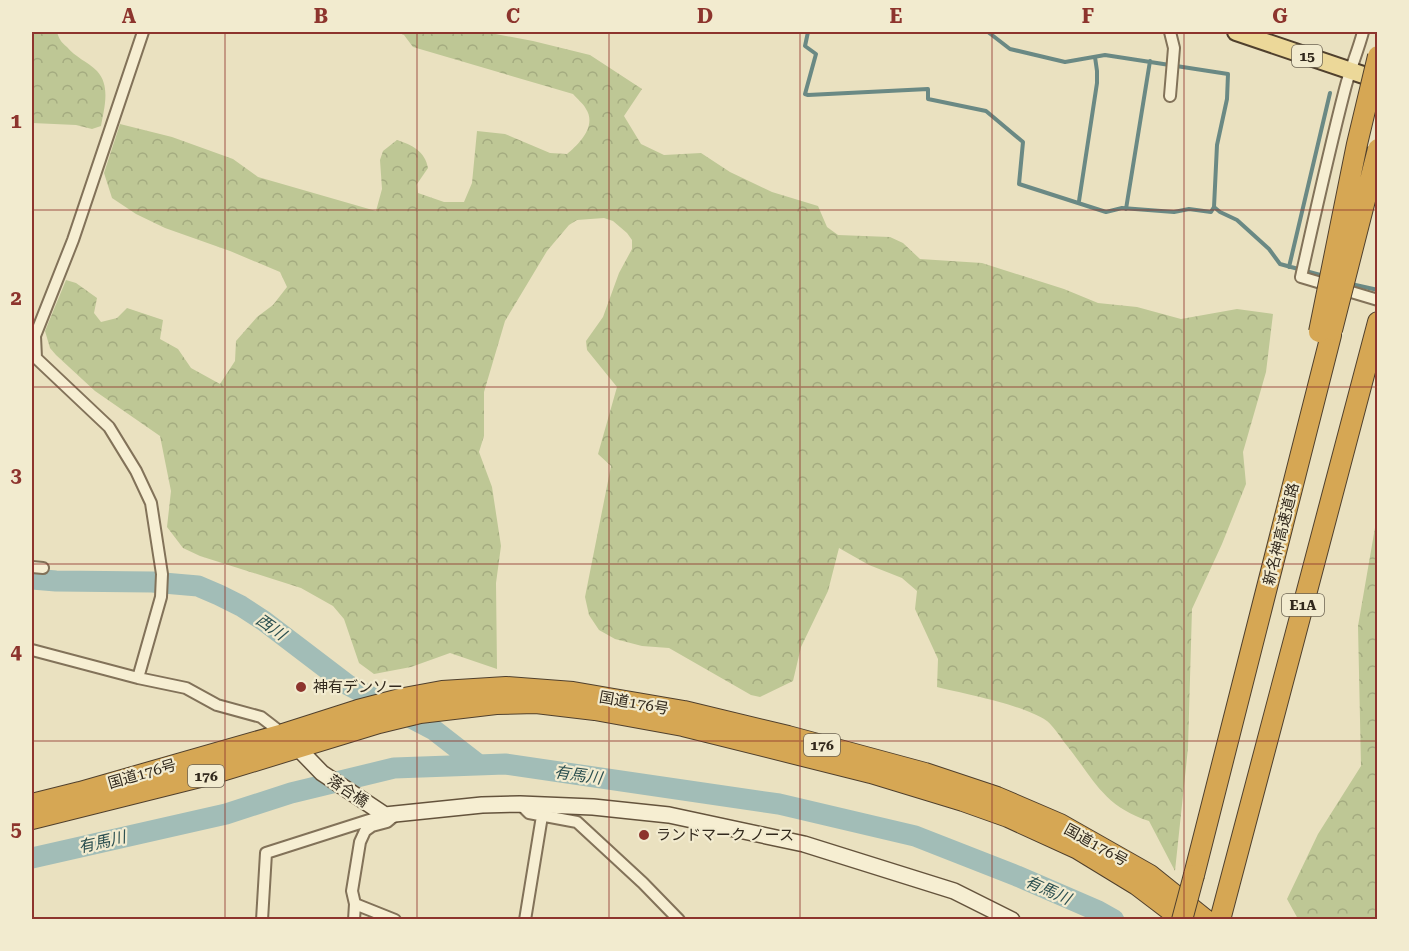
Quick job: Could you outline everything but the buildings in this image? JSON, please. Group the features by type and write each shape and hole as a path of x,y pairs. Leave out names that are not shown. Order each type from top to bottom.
{"highway":[{"path":"1325,333 1357,144 1377,56"},
{"name":"新名神高速道路","path":"1182,920 1255,637 1325,333 1377,149"},
{"name":"E1A","path":"1220,920 1377,322"},
{"name":"国道176号","path":"32,804 404,698 442,691 506,687 573,692 684,711 788,736 925,773 997,797 1060,824 1150,875 1206,920"},
{"name":"国道176号","path":"32,819 212,774 379,723 452,708 536,703 595,710 683,726 871,773 963,801 1008,817 1078,849 1137,885 1182,920"}],"main road":[{"name":"15","path":"1240,32 1377,80"}],"street":[{"path":"138,678 161,597 162,574 151,503 136,471 109,427 36,358 33,337 73,240 143,32"},
{"path":"1170,32 1174,48 1170,96"},
{"path":"1363,32 1332,142 1301,277 1377,300"},
{"path":"32,650 138,678 186,687 217,705 261,717 283,734"},
{"name":"落合橋","path":"283,734 322,773 386,812"},
{"path":"520,804 528,813 578,822 679,920"},
{"path":"262,920 266,853 386,812 520,804 565,804 669,815 804,844 954,891 1012,920"},
{"path":"354,920 355,904 352,891 360,842 365,831 372,826 387,822 386,812"},
{"path":"525,920 542,816"},
{"path":"355,904 395,920"}],"green space":[{"path":"32,32 57,32 60,40 70,51 97,71 105,91 101,126 92,129 76,125 32,123"},
{"path":"397,32 485,32 590,55 642,89 624,116 641,144 664,155 701,153 730,172 772,192 818,206 827,227 838,235 890,237 903,243 920,259 982,263 1064,289 1098,303 1137,307 1181,319 1237,309 1273,314 1266,372 1243,452 1246,484 1192,609 1188,748 1175,871 1149,821 1133,815 1109,799 1047,721 1010,705 937,687 938,659 915,609 917,591 902,578 869,565 839,548 828,591 801,647 793,681 760,697 751,695 669,648 642,646 615,639 599,630 589,615 585,597 611,466 598,454 617,387 587,350 586,341 603,317 619,273 632,249 632,240 627,233 613,221 604,218 577,220 569,225 547,251 505,321 484,392 484,436 479,452 492,487 501,546 496,583 497,669 450,653 411,667 374,674 359,663 344,619 333,606 301,588 200,556 183,548 167,527 171,491 160,436 95,391 50,348 45,331 66,280 76,283 97,298 94,313 101,322 117,318 127,308 163,320 160,339 178,349 191,368 220,384 235,361 236,341 257,317 273,305 287,287 280,272 165,228 136,214 112,198 104,173 120,124 172,137 233,159 258,177 376,211 382,189 380,160 383,151 397,140 421,153 426,162 428,168 417,184 418,193 444,202 464,202 472,183 477,131 505,134 550,153 567,154 585,134 589,115 573,94 413,47 404,35"},
{"path":"1377,516 1377,919 1298,919 1287,899 1318,834 1361,766 1358,626"}],"waterway":[{"path":"808,32 805,46 816,54 805,94 928,89 928,99 986,111 1023,142 1019,184 1106,212 1122,208 1174,212 1189,209 1211,212 1214,207"},
{"path":"988,32 1010,49 1065,62 1105,55 1228,74 1227,99 1217,145 1214,207 1237,220 1269,249 1280,264 1324,276"},
{"path":"1079,201 1097,83 1095,57"},
{"path":"1126,209 1150,61"},
{"path":"1289,267 1330,93"},
{"path":"1351,284 1378,290"},
{"name":"西川","path":"32,579 152,582 198,586 241,606 348,685 434,730 479,765"},
{"name":"有馬川","path":"32,858 226,814 291,793 394,768 505,764 779,804 915,836 1017,876 1114,920"}],"place":[{"name":"神有デンソー","path":"301,687"},
{"name":"ランドマーク ノース","path":"644,835"}]}
